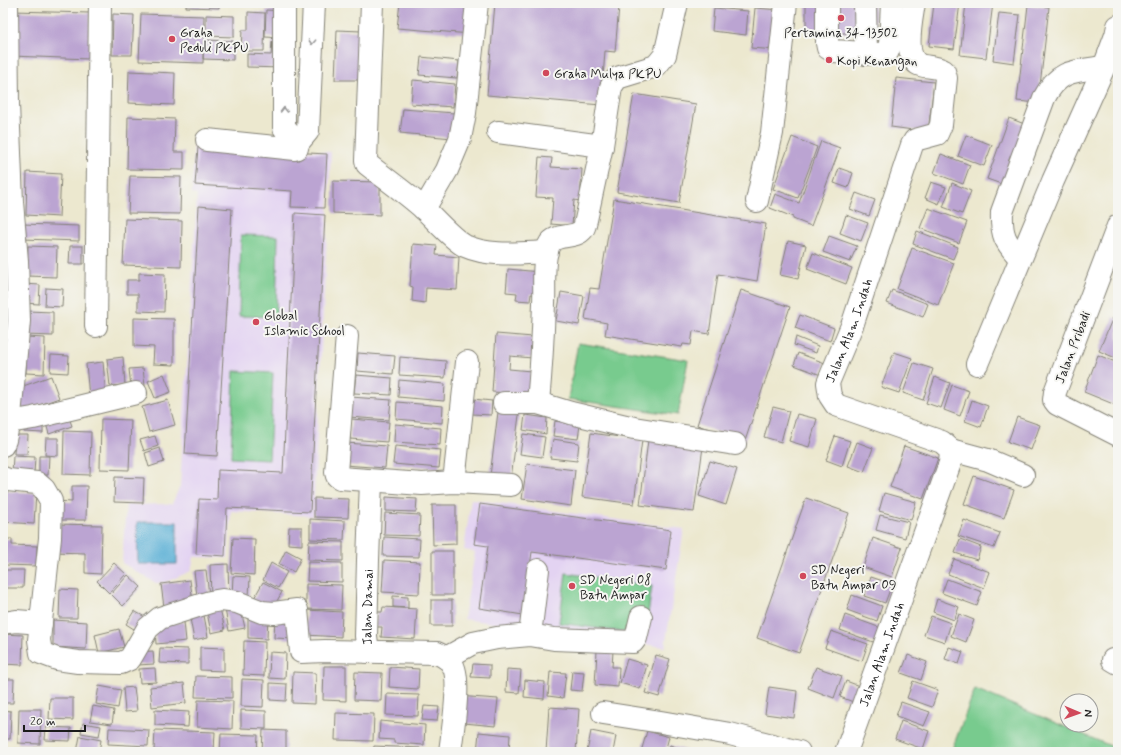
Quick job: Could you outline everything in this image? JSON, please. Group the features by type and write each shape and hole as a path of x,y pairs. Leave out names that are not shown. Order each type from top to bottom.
{"street":[{"path":"3,445 6,440 9,422 8,391 19,322 8,104 7,3"},
{"path":"96,326 100,3"},
{"path":"284,3 284,128 298,143"},
{"path":"207,140 297,148 298,143 308,131 314,3"},
{"path":"372,3 367,164 424,209 448,233 465,245 484,251 508,254 547,252"},
{"path":"424,209 447,170 460,139 466,113 477,3"},
{"path":"538,403 547,252 549,244 553,239 578,234 583,228 602,146 611,87 617,78 656,66 665,55 677,3"},
{"path":"757,201 772,133 786,3"},
{"path":"827,3 826,43 828,48 833,51 866,54 880,54 888,51 890,45 892,3"},
{"path":"865,3 866,54"},
{"name":"Jalan Alam Indah","path":"846,752 950,463 951,450 942,442 836,405 830,396 828,383 854,323 912,145 915,140 937,134 941,125 946,78 944,71 939,68 918,64 911,56 909,40 914,3"},
{"path":"977,364 1053,180 1104,67 1118,26"},
{"path":"1020,258 1007,244 1001,222 1002,212 1044,98 1056,80 1066,74 1073,71 1104,67"},
{"path":"498,132 602,146"},
{"name":"Jalan Pribadi","path":"1118,226 1055,392 1054,400 1057,404 1118,435"},
{"path":"347,336 336,476 340,478 371,481 422,484 454,482 511,485"},
{"path":"454,482 467,362"},
{"path":"9,422 32,418 136,393"},
{"path":"504,403 538,403 571,413 634,428 735,444"},
{"path":"951,450 988,460 1023,475"},
{"path":"3,478 8,480 37,483 44,489 50,501 50,538 40,623 39,640 41,653 57,659 78,662 121,663 130,659 148,628 160,618 210,602 222,600 237,602 262,612 274,613 297,610 301,652 368,652"},
{"name":"Jalan Damai","path":"371,481 366,636 368,652 437,653 446,658"},
{"path":"530,635 538,570"},
{"path":"450,752 457,686 453,665 446,658 473,643 497,638 530,635 554,639 633,642 636,638 641,617"},
{"path":"3,623 16,621 40,623"},
{"path":"603,714 730,734 799,752"}],"shaded area":[{"name":"Global Islamic School","path":"194,143 331,152 313,516 231,511 228,558 194,557 191,571 166,582 156,583 122,563 126,505 172,504 180,486 197,195 192,194"},
{"name":"SD Negeri 08 Batu Ampar","path":"471,499 684,529 665,647 464,619 475,552 464,550"}],"green space":[{"path":"241,235 278,236 276,317 239,316"},
{"path":"578,343 688,360 678,415 568,399"},
{"path":"234,371 273,373 269,460 231,458"},
{"path":"566,573 652,586 645,635 559,623"},
{"path":"975,689 1059,724 1059,733 1080,733 1118,749 1118,752 951,752"}],"water":[{"path":"137,522 177,522 177,564 138,564"}],"building":[{"path":"186,3 219,3 219,8 186,7"},
{"path":"400,3 456,3 474,5 471,34 397,28"},
{"name":"Graha Mulya PKPU","path":"495,3 582,3 619,6 615,52 605,51 601,105 487,95"},
{"name":"Pertamina 34-13502","path":"806,3 875,3 875,33 806,33"},
{"path":"934,3 960,3 954,49 929,46"},
{"path":"966,3 993,3 986,58 960,55"},
{"path":"1028,5 1049,7 1038,103 1017,101"},
{"path":"714,8 748,11 746,35 712,31"},
{"path":"755,8 780,10 776,50 751,48"},
{"path":"266,10 284,11 283,38 265,37"},
{"path":"12,11 90,13 89,59 11,56"},
{"path":"248,12 265,13 264,51 241,51 242,30 248,30"},
{"path":"999,13 1020,15 1014,63 993,60"},
{"path":"113,14 134,15 132,55 112,55"},
{"name":"Graha Peduli PKPU","path":"141,14 204,16 203,63 139,61"},
{"path":"206,15 234,16 234,37 206,36"},
{"path":"337,30 361,31 359,80 335,80"},
{"path":"204,40 233,41 233,60 203,59"},
{"path":"272,41 282,41 281,68 247,67 247,54 271,55"},
{"path":"421,57 459,61 457,78 419,75"},
{"path":"129,71 175,73 174,105 128,103"},
{"path":"896,78 934,82 928,132 891,127"},
{"path":"413,80 455,84 453,107 411,104"},
{"path":"634,94 696,104 679,203 617,192"},
{"path":"403,109 454,113 452,138 400,133"},
{"path":"128,117 175,119 174,152 184,152 184,170 127,169"},
{"path":"1009,118 1027,125 1004,185 987,179"},
{"path":"966,135 992,145 984,166 958,156"},
{"path":"792,137 817,147 798,198 773,189"},
{"path":"821,141 840,148 811,226 770,208 775,194 799,203"},
{"path":"198,147 327,154 324,208 291,207 292,191 195,185"},
{"path":"941,154 970,165 963,184 934,173"},
{"path":"539,157 552,158 551,167 582,169 580,201 574,200 572,226 551,224 553,198 536,197"},
{"path":"839,168 853,173 848,188 834,183"},
{"path":"27,172 61,174 59,217 26,215"},
{"path":"130,176 181,177 180,214 128,213"},
{"path":"333,181 380,182 380,215 333,213"},
{"path":"931,182 946,187 939,204 925,198"},
{"path":"952,183 971,191 962,214 943,207"},
{"path":"856,193 875,200 869,216 850,209"},
{"path":"614,199 766,224 757,281 718,274 709,334 693,331 691,345 683,344 682,347 605,335 607,323 585,319 590,288 599,289"},
{"path":"199,206 232,209 217,456 185,454"},
{"path":"928,208 967,222 959,243 920,228"},
{"path":"295,213 325,215 310,512 227,508 225,556 196,554 199,499 217,500 218,470 283,473"},
{"path":"846,215 868,223 861,241 840,233"},
{"path":"125,219 182,221 181,267 123,265"},
{"path":"23,224 79,226 79,241 23,239"},
{"path":"917,231 958,247 953,259 913,244"},
{"path":"829,236 857,246 850,262 823,252"},
{"path":"788,241 806,245 798,279 780,275"},
{"path":"413,244 437,246 436,255 459,257 457,290 426,288 425,303 412,301 413,287 410,286"},
{"path":"28,246 57,247 56,277 27,276"},
{"path":"70,246 83,246 83,264 69,264"},
{"path":"912,248 954,263 938,305 897,289"},
{"path":"813,253 852,268 846,284 807,269"},
{"path":"508,269 540,272 539,295 531,294 530,301 516,300 517,293 506,292"},
{"path":"139,273 165,274 164,312 138,311 138,294 127,294 127,280 139,280"},
{"path":"23,284 40,285 39,304 23,303"},
{"path":"46,288 63,289 62,307 45,306"},
{"path":"741,290 790,307 745,441 697,425"},
{"path":"892,290 928,304 923,317 887,303"},
{"path":"561,292 584,296 579,325 556,321"},
{"path":"27,311 53,312 53,336 26,335"},
{"path":"800,315 834,328 830,341 795,328"},
{"path":"1113,317 1118,319 1118,359 1099,351"},
{"path":"134,318 174,319 174,365 153,364 154,347 134,346"},
{"path":"496,334 533,337 532,358 510,356 509,369 531,371 529,394 492,392"},
{"path":"27,337 45,338 44,374 26,373"},
{"path":"796,337 818,346 816,353 794,345"},
{"path":"894,352 912,358 899,393 881,387"},
{"path":"358,353 395,356 393,374 357,371"},
{"path":"798,353 825,363 821,375 794,365"},
{"path":"51,355 69,356 68,373 50,372"},
{"path":"1098,355 1118,363 1118,406 1084,392"},
{"path":"123,357 125,385 110,386 107,359"},
{"path":"400,357 446,361 445,378 399,375"},
{"path":"103,362 106,396 89,397 86,364"},
{"path":"914,363 933,369 923,400 903,393"},
{"path":"143,368 145,386 131,387 129,369"},
{"path":"164,374 171,392 155,398 148,381"},
{"path":"356,375 392,378 391,395 354,393"},
{"path":"51,376 59,398 23,411 15,389"},
{"path":"935,377 950,383 941,408 926,403"},
{"path":"399,380 445,384 444,401 398,397"},
{"path":"952,385 969,391 960,416 944,410"},
{"path":"351,397 391,400 389,420 349,417"},
{"path":"473,399 492,401 491,415 472,414"},
{"path":"168,400 175,425 149,432 142,407"},
{"path":"972,400 988,406 981,427 965,421"},
{"path":"397,402 443,406 442,423 396,419"},
{"path":"773,407 789,411 781,442 764,437"},
{"path":"67,412 72,426 49,434 45,420"},
{"path":"498,412 519,415 511,479 490,476"},
{"path":"797,414 817,419 809,447 789,441"},
{"path":"525,415 547,418 546,434 523,430"},
{"path":"1017,417 1040,425 1031,450 1008,442"},
{"path":"101,419 131,420 129,470 100,469"},
{"path":"351,419 389,422 387,442 350,439"},
{"path":"24,421 43,421 43,433 24,432"},
{"path":"555,421 580,425 578,439 553,436"},
{"path":"395,424 441,428 440,445 394,442"},
{"path":"64,431 91,432 90,475 63,474"},
{"path":"591,433 642,440 634,504 582,497"},
{"path":"523,434 545,437 542,457 520,454"},
{"path":"15,435 28,435 27,454 14,454"},
{"path":"155,436 158,446 144,451 140,440"},
{"path":"835,436 850,441 842,466 826,460"},
{"path":"46,438 58,438 58,456 45,455"},
{"path":"553,439 579,443 577,461 550,458"},
{"path":"648,440 703,447 694,512 640,505"},
{"path":"857,442 873,448 864,472 848,466"},
{"path":"346,443 387,446 385,468 345,465"},
{"path":"395,446 441,450 439,468 393,464"},
{"path":"904,446 938,458 923,499 890,487"},
{"path":"160,448 164,462 149,467 145,453"},
{"path":"13,456 35,457 34,474 12,474"},
{"path":"39,456 49,456 48,475 39,475"},
{"path":"710,461 737,469 726,505 699,496"},
{"path":"527,464 575,470 571,506 522,499"},
{"path":"974,476 1014,490 1004,518 964,504"},
{"path":"115,477 144,478 143,503 114,502"},
{"path":"72,486 87,486 86,520 55,520 55,501 72,502"},
{"path":"3,491 36,493 34,524 3,522"},
{"path":"884,493 916,502 911,520 879,511"},
{"path":"386,497 417,499 416,512 386,511"},
{"path":"314,498 349,499 348,518 314,517"},
{"name":"SD Negeri Batu Ampar 09","path":"806,498 849,513 799,653 757,638"},
{"path":"480,504 671,530 666,570 532,552 523,615 479,608 488,546 474,544"},
{"path":"432,505 456,505 456,544 433,545"},
{"path":"385,513 420,515 419,536 384,535"},
{"path":"880,515 909,522 905,538 876,530"},
{"path":"310,519 345,521 344,540 310,539"},
{"path":"964,520 1000,533 994,548 958,536"},
{"path":"55,524 102,525 101,574 85,573 85,553 54,552"},
{"path":"289,527 302,527 302,545 288,544"},
{"path":"384,537 420,539 419,557 383,556"},
{"path":"233,538 255,539 254,575 231,573"},
{"path":"873,538 902,548 892,577 863,567"},
{"path":"3,539 12,539 12,545 37,546 36,566 5,565 5,562 3,562"},
{"path":"960,539 981,547 977,560 955,553"},
{"path":"309,541 343,542 343,561 308,560"},
{"path":"286,550 301,558 294,572 279,564"},
{"path":"432,551 453,551 453,595 432,595"},
{"path":"954,559 990,572 984,588 948,574"},
{"path":"384,560 420,562 419,594 382,592"},
{"path":"308,562 342,563 342,582 307,581"},
{"path":"114,563 126,574 109,593 97,581"},
{"path":"271,563 287,572 278,588 263,580"},
{"path":"228,564 229,598 211,599 210,565"},
{"path":"3,570 24,570 23,588 3,588"},
{"path":"206,570 209,595 197,596 194,571"},
{"path":"128,575 141,587 123,606 111,594"},
{"path":"233,576 250,577 249,597 232,596"},
{"path":"871,577 892,584 885,603 864,596"},
{"path":"947,579 982,592 977,606 942,593"},
{"path":"190,580 193,602 164,607 161,584"},
{"path":"263,582 282,592 272,610 253,600"},
{"path":"306,584 342,585 341,610 306,609"},
{"path":"60,589 78,590 77,618 59,618"},
{"path":"852,595 882,606 877,621 847,610"},
{"path":"393,596 408,597 408,608 393,607"},
{"path":"937,599 959,607 954,620 933,612"},
{"path":"431,600 452,600 452,626 431,626"},
{"path":"219,604 225,630 211,633 206,607"},
{"path":"240,606 245,628 229,631 225,609"},
{"path":"383,607 417,609 415,639 381,637 382,627 376,627 377,612 382,612"},
{"path":"203,610 208,637 194,640 189,613"},
{"path":"306,610 342,612 341,637 305,635"},
{"path":"134,611 145,617 137,631 126,624"},
{"path":"959,614 974,620 966,642 951,636"},
{"path":"248,615 268,615 267,639 248,638"},
{"path":"845,615 881,628 876,643 840,630"},
{"path":"275,616 296,616 295,639 274,638"},
{"path":"931,616 951,623 945,642 924,635"},
{"path":"53,620 87,622 86,649 53,647"},
{"path":"184,622 186,641 156,644 155,625"},
{"path":"119,629 124,647 99,653 95,635"},
{"path":"831,631 868,644 862,661 825,648"},
{"path":"3,634 23,635 22,665 3,664"},
{"path":"244,641 265,642 264,676 243,675"},
{"path":"200,647 224,648 224,671 200,670"},
{"path":"949,647 963,652 959,664 945,659"},
{"path":"160,648 188,649 188,664 159,663"},
{"path":"153,651 154,664 138,665 137,652"},
{"path":"597,651 613,651 612,667 619,667 618,687 595,685"},
{"path":"270,652 286,653 285,679 269,678"},
{"path":"656,655 670,659 659,697 645,693"},
{"path":"908,655 927,662 921,680 901,673"},
{"path":"627,659 647,665 640,689 620,683"},
{"path":"473,664 490,665 490,678 471,677"},
{"path":"324,666 346,666 346,701 323,700"},
{"path":"390,667 419,669 418,689 389,687"},
{"path":"816,667 842,676 834,698 808,688"},
{"path":"155,668 156,682 140,683 139,669"},
{"path":"507,669 521,670 519,693 506,692"},
{"path":"572,671 584,672 582,691 570,690"},
{"path":"293,672 316,673 315,704 292,703"},
{"path":"355,672 382,673 381,701 354,700"},
{"path":"550,672 566,673 563,698 548,696"},
{"path":"196,676 232,677 232,698 195,697"},
{"path":"3,679 14,679 13,703 3,703"},
{"path":"242,679 264,680 263,707 241,706"},
{"path":"525,680 545,682 544,699 524,697"},
{"path":"846,681 862,687 856,703 840,697"},
{"path":"913,681 938,690 932,707 907,698"},
{"path":"184,683 186,703 152,707 150,687"},
{"path":"270,683 287,684 286,701 270,700"},
{"path":"99,686 121,690 118,708 96,704"},
{"path":"134,687 137,711 125,712 123,688"},
{"path":"769,687 797,691 794,718 765,714"},
{"path":"387,694 419,695 418,716 386,715"},
{"path":"457,696 498,699 495,726 454,722"},
{"path":"50,698 73,698 73,720 49,719"},
{"path":"198,700 233,701 232,729 197,727"},
{"path":"901,702 930,712 924,726 896,716"},
{"path":"93,706 114,710 112,724 90,721"},
{"path":"424,706 439,707 437,721 422,720"},
{"path":"549,707 579,709 576,752 546,752"},
{"path":"19,709 41,709 40,744 18,743"},
{"path":"3,710 11,711 10,739 3,739"},
{"path":"155,710 189,712 188,727 155,725"},
{"path":"241,710 266,711 266,729 241,728"},
{"path":"336,713 374,714 373,741 335,740"},
{"path":"380,721 425,725 424,745 394,743 394,740 379,739"},
{"path":"901,721 929,731 923,749 895,739"},
{"path":"83,723 101,726 99,736 81,733"},
{"path":"46,727 71,728 70,741 45,740"},
{"path":"109,728 149,730 148,746 108,744"},
{"path":"155,730 215,732 214,751 154,750"},
{"path":"263,730 286,731 286,752 262,751"},
{"path":"591,731 616,736 613,752 587,752"},
{"path":"647,731 669,737 665,752 641,752"},
{"path":"479,732 510,735 509,752 477,752"},
{"path":"221,734 258,735 257,752 220,752"},
{"path":"80,736 101,740 99,752 77,752"},
{"path":"670,745 690,752 668,752"},
{"path":"374,746 420,748 420,750 432,750 432,752 373,752"},
{"path":"34,748 57,748 57,752 34,752"},
{"path":"3,749 23,750 23,752 3,752"},
{"path":"127,749 146,750 146,752 127,752"}],"place":[{"name":"Pertamina 34-13502","path":"841,18"},
{"name":"Graha Peduli PKPU","path":"172,39"},
{"name":"Kopi Kenangan","path":"829,60"},
{"name":"Graha Mulya PKPU","path":"546,73"},
{"name":"Global Islamic School","path":"256,322"},
{"name":"SD Negeri Batu Ampar 09","path":"803,576"},
{"name":"SD Negeri 08 Batu Ampar","path":"572,586"}]}
